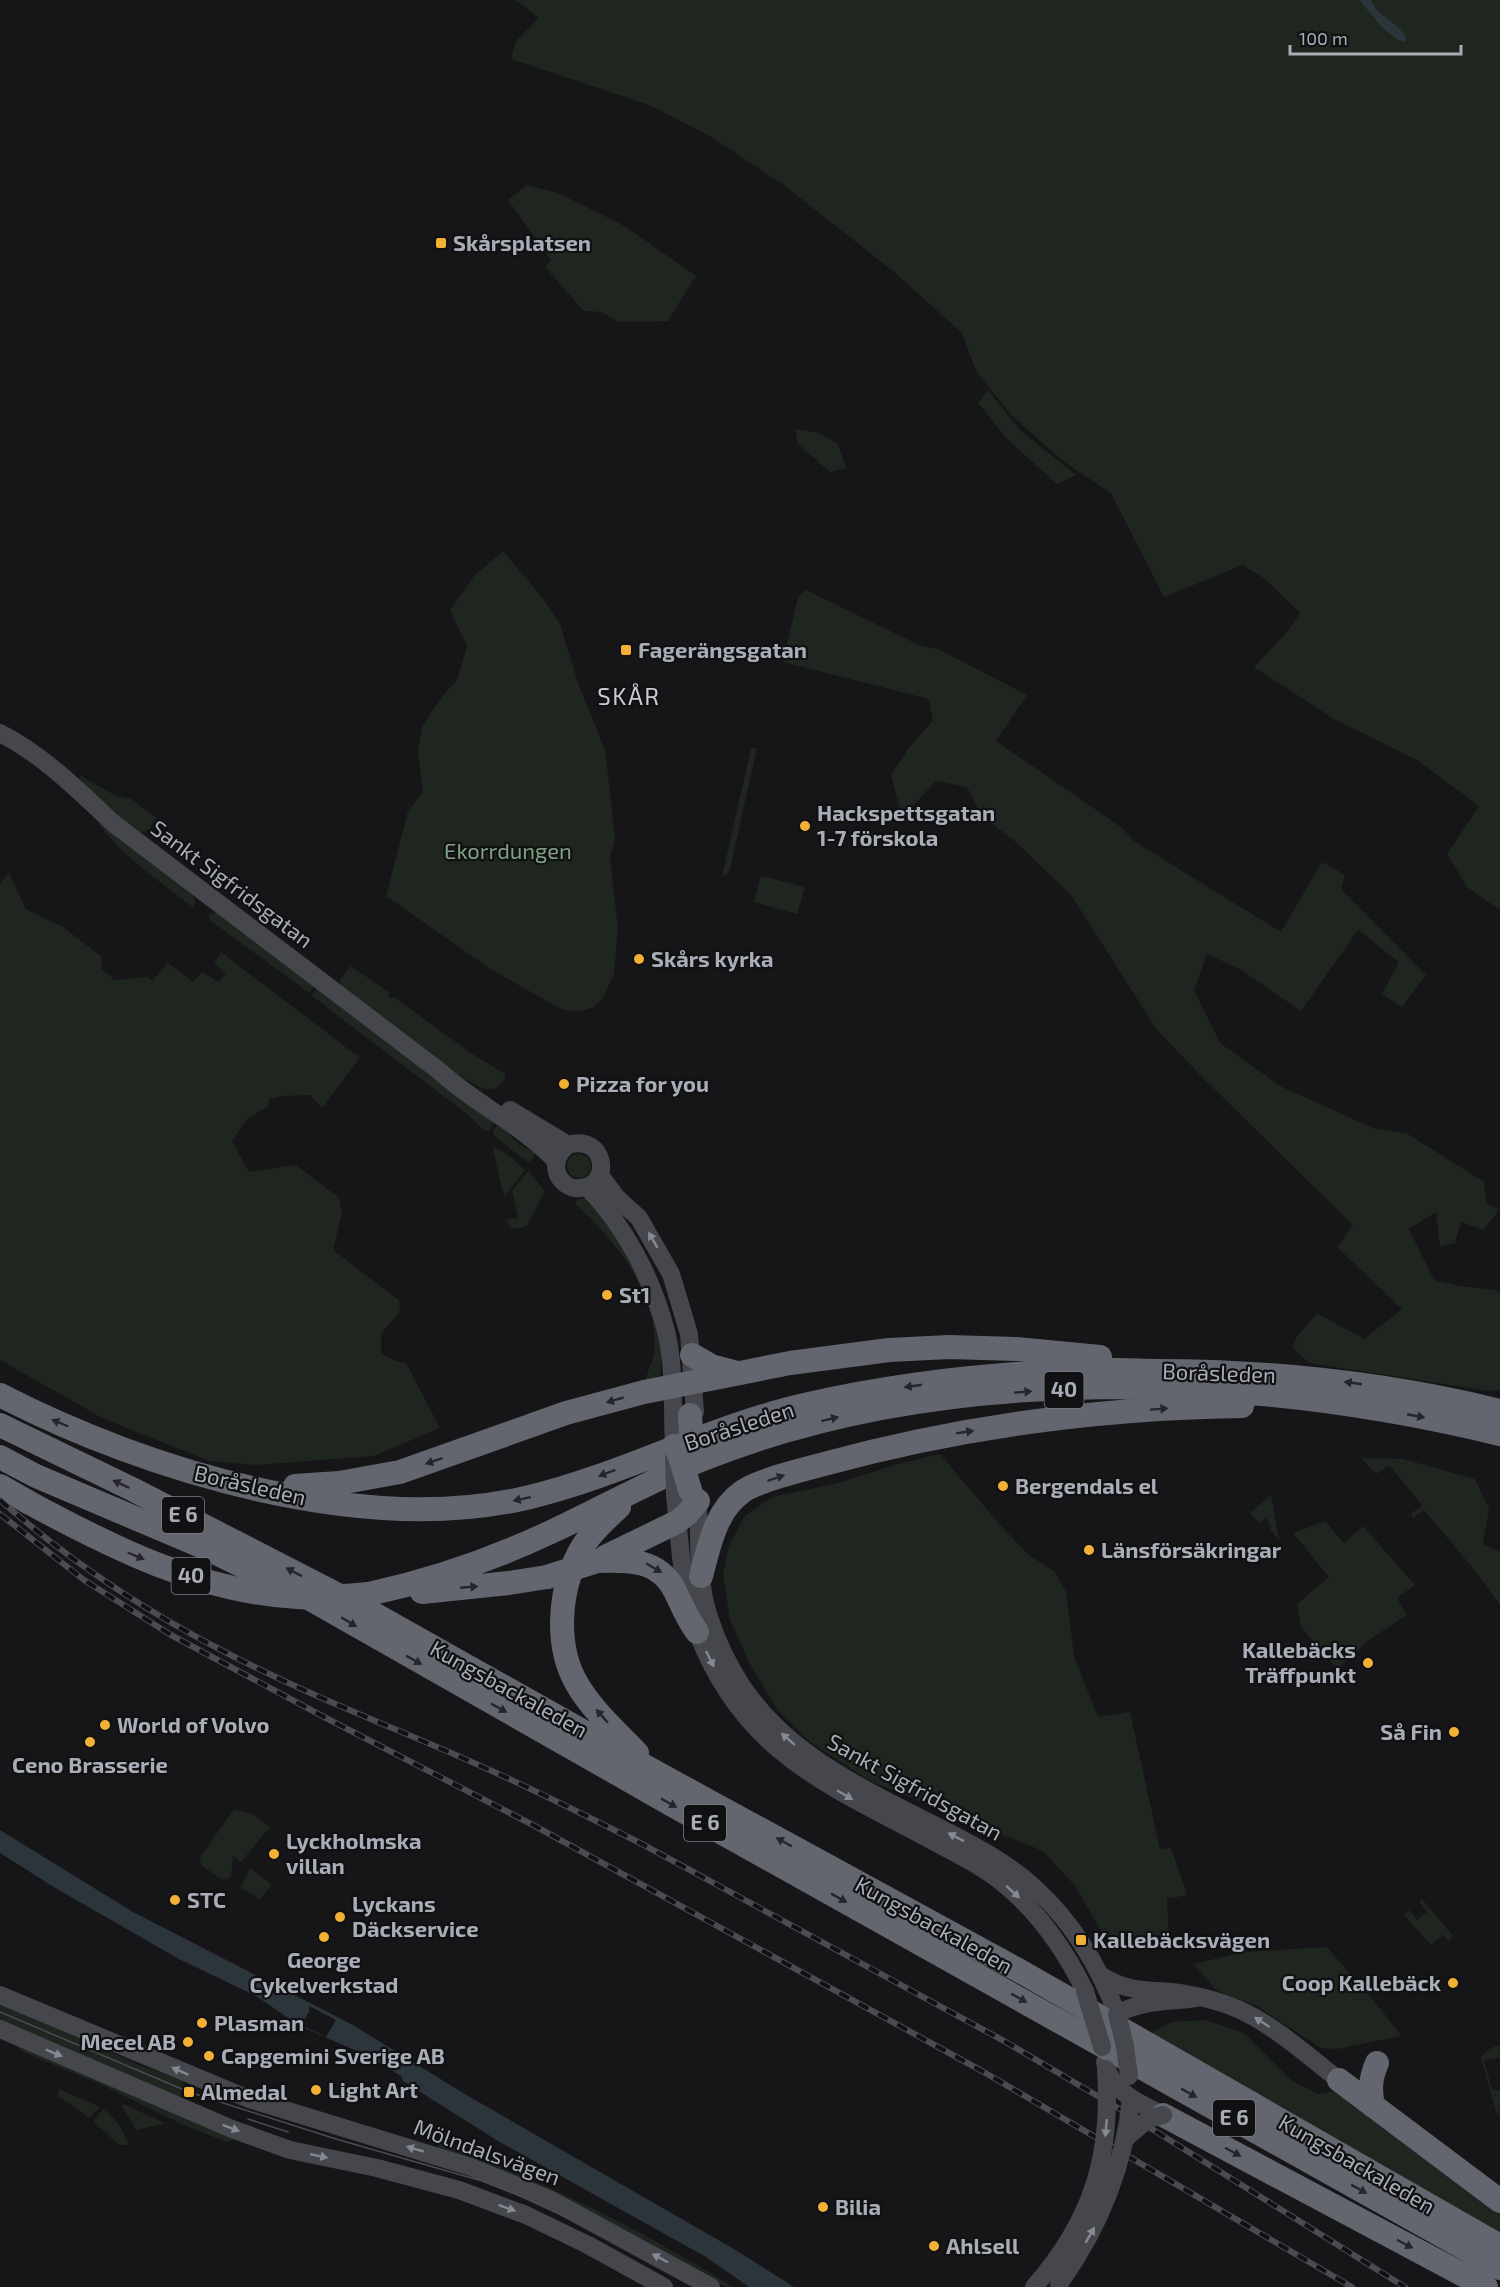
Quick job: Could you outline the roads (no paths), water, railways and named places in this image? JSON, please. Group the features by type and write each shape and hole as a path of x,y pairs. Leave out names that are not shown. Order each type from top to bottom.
{"highway":[{"path":"254,1487 339,1483 400,1472 566,1413 644,1392 736,1373 850,1354 949,1347 1016,1349 1159,1361 1183,1370"},
{"path":"692,1355 711,1366 736,1373"},
{"name":"Boråsleden","path":"0,1395 99,1440 173,1466 254,1487 351,1505 404,1510 442,1510 483,1506 527,1498 578,1484 762,1416 864,1393 1017,1374 1096,1370 1183,1370 1336,1381 1389,1388 1500,1411"},
{"path":"682,1385 682,1396 696,1456"},
{"name":"Boråsleden","path":"367,1602 492,1558 700,1461 774,1435 833,1418 925,1402 991,1394 1120,1388 1207,1389 1258,1392 1358,1406 1500,1434"},
{"path":"690,1493 707,1502 779,1477 849,1457 952,1434 1078,1415 1192,1406 1358,1406"},
{"name":"E 6","path":"0,1425 367,1602"},
{"path":"597,1561 677,1522 687,1514 690,1493 679,1453 674,1446"},
{"name":"Kungsbackaleden","path":"0,1457 36,1476 208,1549 314,1601 447,1678 1500,2268"},
{"path":"650,1484 597,1527 578,1554 567,1586 563,1629 568,1663 576,1683 605,1720 657,1773"},
{"name":"40","path":"0,1486 101,1541 169,1569 217,1584 296,1596 367,1602"},
{"path":"701,1576 718,1520 742,1491"},
{"path":"597,1561 636,1561 657,1569 669,1581 685,1615 697,1632"},
{"name":"40","path":"406,1590 509,1583 548,1577 597,1561"},
{"name":"Kungsbackaleden","path":"367,1602 657,1773 1030,1977 1500,2246"},
{"path":"1374,2106 1369,2088 1371,2075 1377,2063"},
{"path":"1339,2080 1500,2201"},
{"path":"1163,2115 1486,2287"}],"main road":[{"name":"Sankt Sigfridsgatan","path":"0,733 67,779 113,823 438,1070 457,1087 536,1142 556,1161 556,1169 564,1183 578,1188 593,1181 602,1164 595,1149 582,1143 568,1145 460,1078 438,1070"},
{"path":"556,1161 568,1145"},
{"name":"Sankt Sigfridsgatan","path":"593,1181 639,1218 660,1252 678,1293 692,1355 682,1385"},
{"name":"Sankt Sigfridsgatan","path":"593,1181 636,1255 647,1279 682,1385"},
{"path":"674,1446 686,1415"},
{"name":"Sankt Sigfridsgatan","path":"696,1456 690,1493 707,1611 730,1668 744,1691 775,1728 792,1743 843,1778 972,1845 1036,1888 1064,1917 1081,1940 1102,1976 1117,2011 1128,2059 1131,2099 1125,2139 1116,2175 1096,2225 1078,2257 1056,2287"},
{"name":"Sankt Sigfridsgatan","path":"677,1522 683,1580 697,1632 732,1699 764,1737 805,1771 835,1790 964,1858 1010,1888 1053,1934 1085,1991 1101,2040 1106,2069 1107,2129 1092,2194 1083,2217 1066,2247 1034,2287"},
{"path":"1102,1976 1127,1989 1174,1992 1235,2008 1258,2019 1339,2080"},
{"name":"Mölndalsvägen","path":"0,1995 249,2099 462,2164 549,2199 711,2287"},
{"path":"1101,2040 1117,2011 1140,2003 1196,1998"},
{"name":"Mölndalsvägen","path":"0,2029 232,2129 290,2150 377,2168 449,2187 526,2215 647,2276 664,2287"},
{"path":"1106,2069 1131,2099 1163,2115"},
{"path":"1125,2139 1148,2120 1163,2115"}],"tram line":[{"path":"0,2012 189,2092 336,2139 482,2181 518,2195 596,2231 698,2287"},
{"path":"248,2119 288,2132"}],"railway":[{"path":"0,1500 79,1563 163,1618 283,1681 559,1802 642,1844 1004,2041 1123,2111 1405,2287"},
{"path":"0,1514 84,1580 171,1635 533,1825 982,2071 1352,2287"}],"place":[{"name":"Skårsplatsen","path":"441,243"},
{"name":"Fagerängsgatan","path":"626,650"},
{"name":"Hackspettsgatan 1-7 förskola","path":"805,826"},
{"name":"Skårs kyrka","path":"639,959"},
{"name":"Pizza for you","path":"564,1084"},
{"name":"St1","path":"607,1295"},
{"name":"Bergendals el","path":"1003,1486"},
{"name":"Länsförsäkringar","path":"1089,1550"},
{"name":"Kallebäcks Träffpunkt","path":"1368,1663"},
{"name":"World of Volvo","path":"105,1725"},
{"name":"Så Fin","path":"1454,1732"},
{"name":"Ceno Brasserie","path":"90,1742"},
{"name":"Lyckholmska villan","path":"274,1854"},
{"name":"STC","path":"175,1900"},
{"name":"Lyckans Däckservice","path":"340,1917"},
{"name":"George Cykelverkstad","path":"324,1937"},
{"name":"Kallebäcksvägen","path":"1081,1940"},
{"name":"Coop Kallebäck","path":"1453,1983"},
{"name":"Plasman","path":"202,2023"},
{"name":"Mecel AB","path":"188,2042"},
{"name":"Capgemini Sverige AB","path":"209,2056"},
{"name":"Light Art","path":"316,2090"},
{"name":"Almedal","path":"189,2092"},
{"name":"Bilia","path":"823,2207"},
{"name":"Ahlsell","path":"934,2246"}],"district":[{"name":"SKÅR","path":"629,697"}],"park label":[{"name":"Ekorrdungen","path":"508,851"}]}
